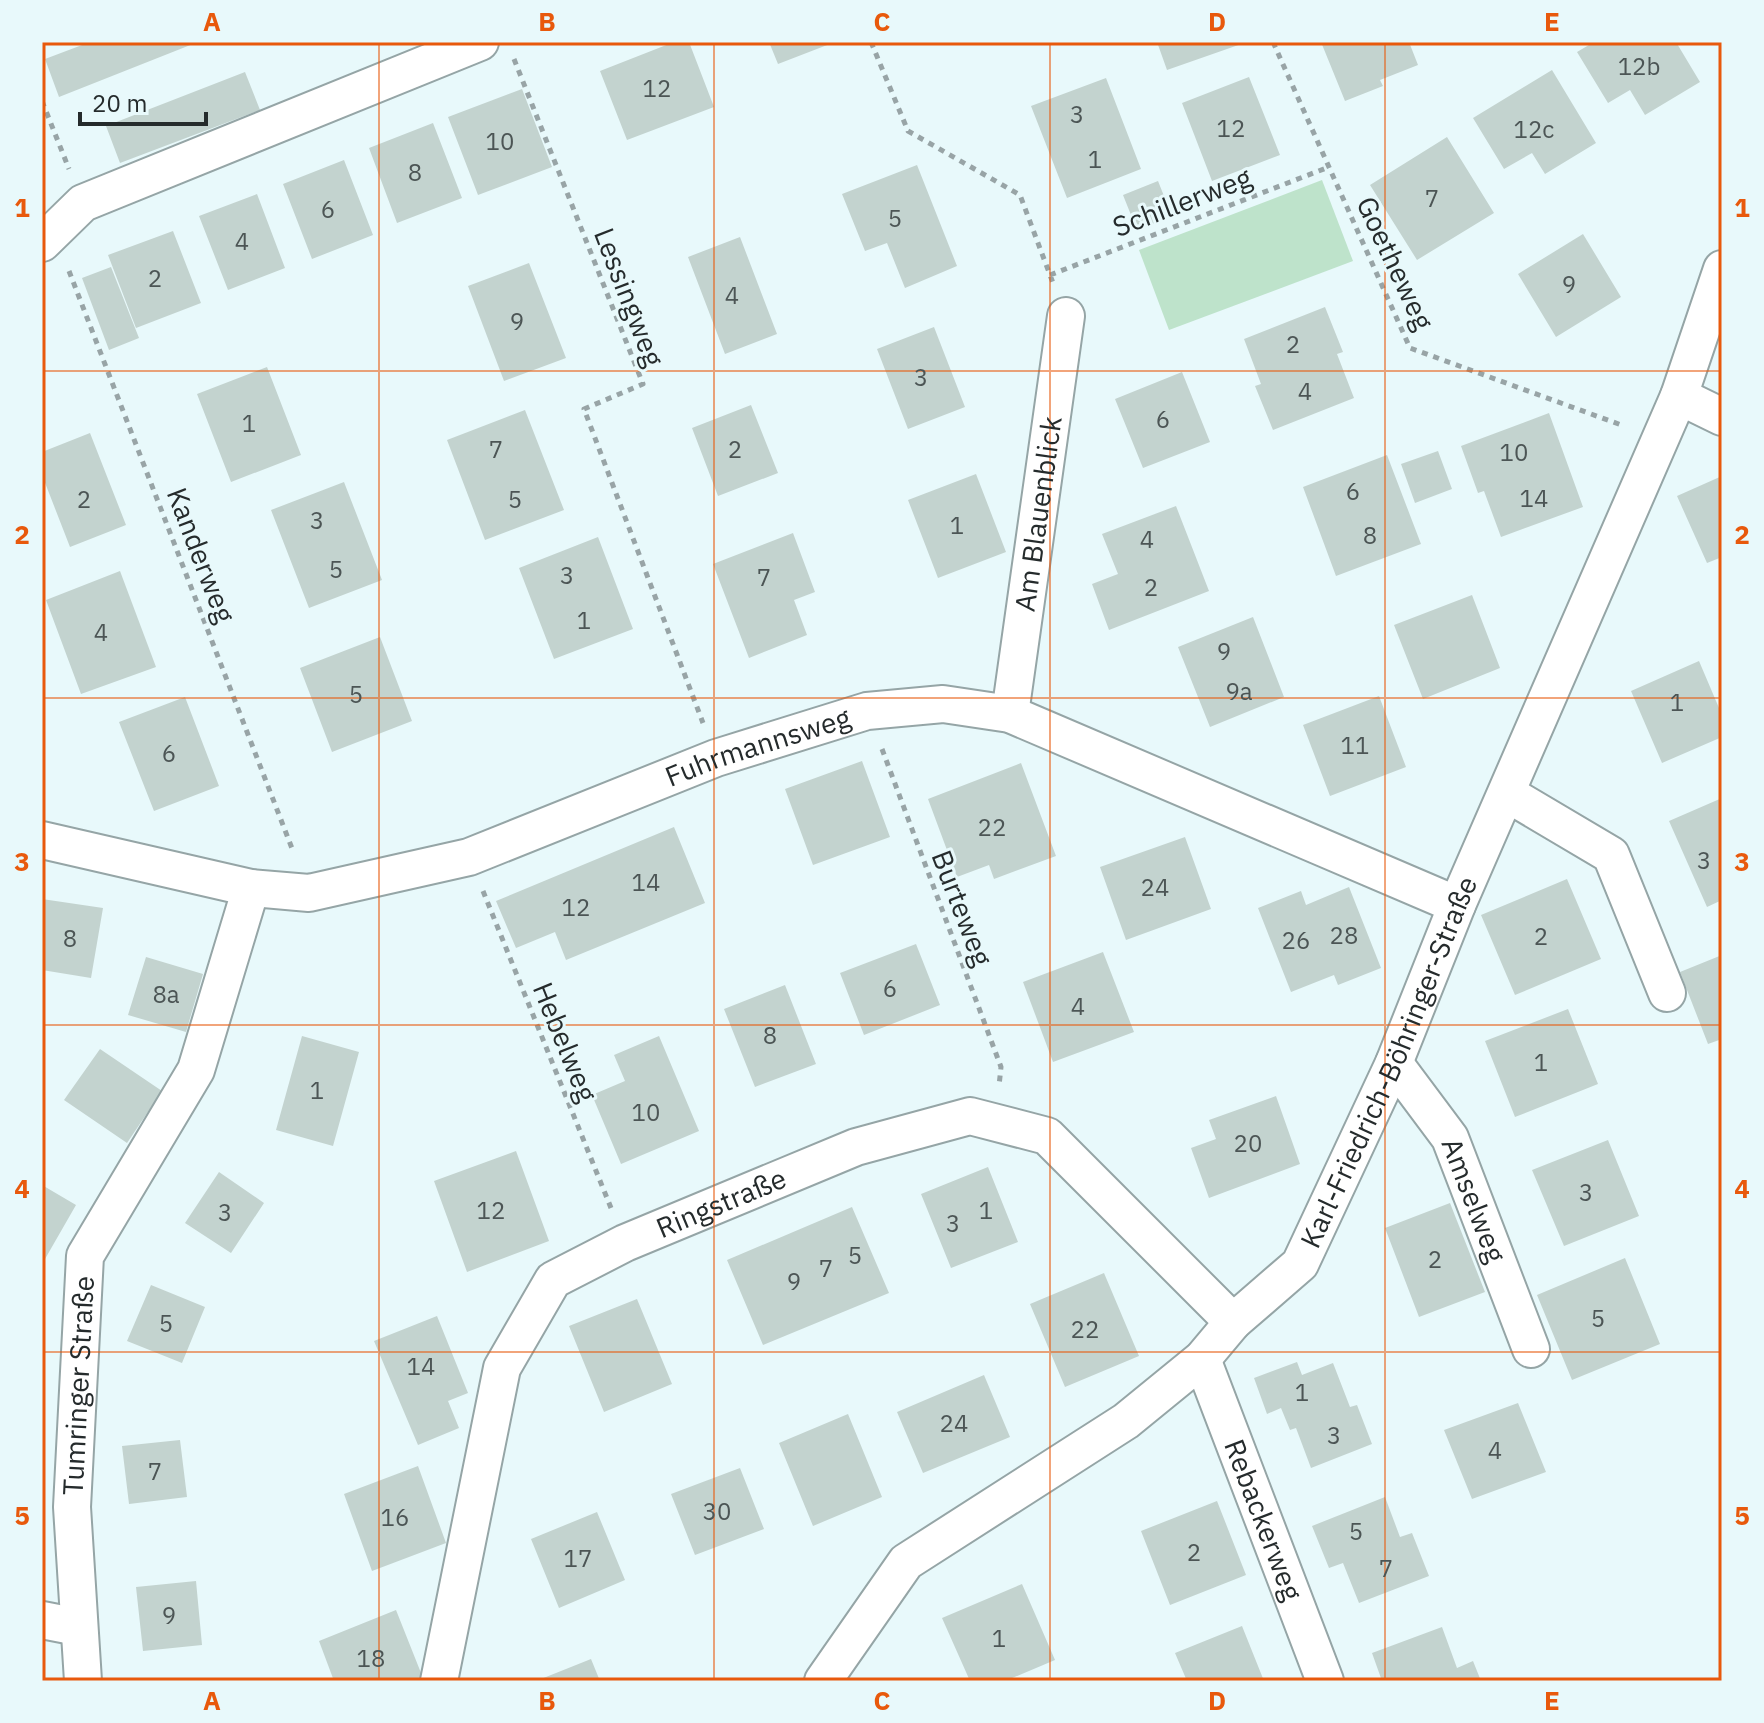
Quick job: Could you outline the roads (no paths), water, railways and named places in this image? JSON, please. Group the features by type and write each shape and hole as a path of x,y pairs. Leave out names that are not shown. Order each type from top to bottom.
{"street":[{"path":"48,238 83,203 480,42"},
{"name":"Karl-Friedrich-Böhringer-Straße","path":"823,1681 852,1666 906,1562 1126,1421 1202,1359 1233,1322 1300,1264 1394,1063 1457,905 1679,396 1722,269"},
{"name":"Am Blauenblick","path":"1010,714 1066,316"},
{"path":"1679,396 1722,417"},
{"name":"Fuhrmannsweg","path":"42,840 251,888 309,893 469,857 716,758 867,711 943,704 1010,714 1457,905"},
{"path":"1508,794 1611,855 1667,993"},
{"name":"Tumringer Straße","path":"83,1681 72,1507 85,1256 196,1070 251,888"},
{"name":"Amselweg","path":"1394,1063 1450,1138 1531,1349"},
{"name":"Ringstraße","path":"439,1681 502,1368 553,1280 625,1243 856,1147 970,1116 1047,1136 1233,1322"},
{"name":"Rebackerweg","path":"1202,1359 1325,1681"},
{"path":"42,1620 78,1627"}]}
